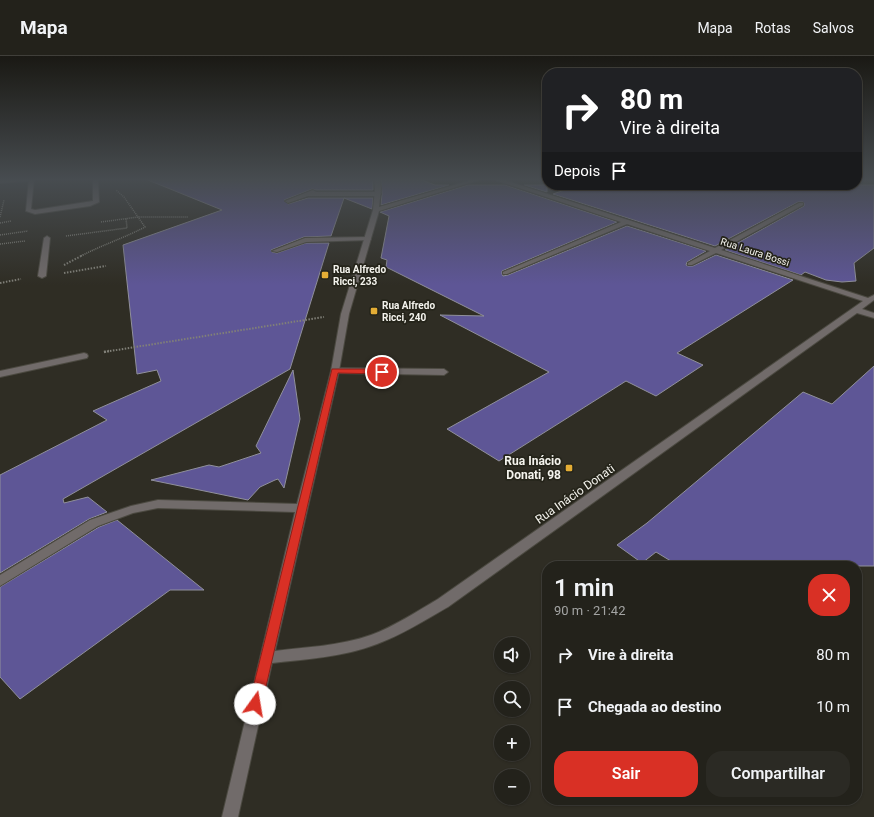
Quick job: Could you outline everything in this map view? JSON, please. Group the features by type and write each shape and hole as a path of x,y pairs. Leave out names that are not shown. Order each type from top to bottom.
{"street":[{"path":"230,817 301,508 335,371 345,314 375,215"},
{"name":"Rua Laura Bossi","path":"608,215 872,299"},
{"path":"690,264 782,215"},
{"path":"505,273 628,221"},
{"path":"42,276 47,238"},
{"path":"275,251 305,240 368,239"},
{"name":"Rua Inácio Donati","path":"266,658 322,652 364,643 402,626 443,603 872,299"},
{"path":"857,310 874,316"},
{"path":"0,374 84,356"},
{"path":"335,371 444,372"},
{"path":"0,580 94,523 131,510 158,504 301,508"}],"path":[{"path":"42,276 101,245 127,236 145,227 137,215"},
{"path":"0,244 127,228 126,218"},
{"path":"84,356 123,348 345,314"}],"building":[{"path":"209,215 338,215 331,236 304,237 271,250 272,252 277,253 306,243 329,243 290,369 63,499 64,503 88,497 107,512 89,519 0,573 0,475 107,420 93,411 161,381 157,370 137,374 123,245"},
{"path":"386,215 594,215 617,222 502,271 503,276 627,226 706,251 687,262 686,265 688,266 693,266 716,255 793,280 677,353 703,365 656,396 626,381 499,461 447,429 549,372 440,315 484,316 386,267 387,260 381,258 389,216"},
{"path":"617,215 774,215 715,246"},
{"path":"789,215 874,215 874,248 854,263 856,281 842,282 826,280 805,272 801,275 725,250"},
{"path":"874,366 874,566 862,566 862,561 671,561 656,552 645,561 639,561 617,545 647,523 803,392 832,404"},
{"path":"293,370 300,419 284,488 278,479 275,480 260,487 248,500 151,480 209,465 219,467 261,453 256,446"},
{"path":"117,520 204,590 170,590 20,699 0,677 0,587 99,527"}],"place":[{"name":"Rua Alfredo Ricci, 233","path":"325,275"},
{"name":"Rua Alfredo Ricci, 240","path":"374,311"},
{"name":"Rua Inácio Donati, 98","path":"569,468"}],"route":[{"path":"255,704 335,371 382,372"}]}
